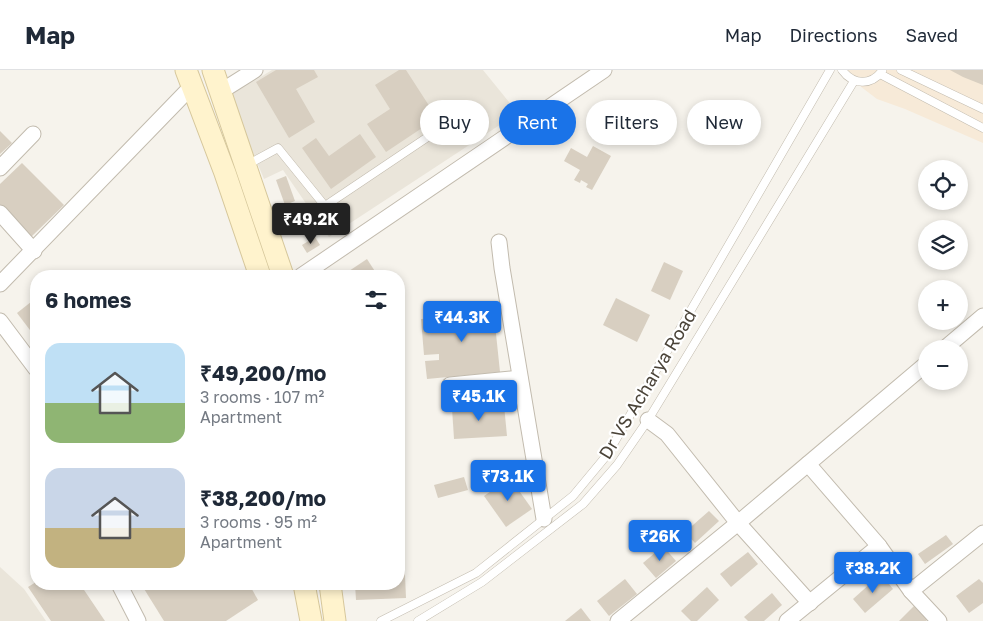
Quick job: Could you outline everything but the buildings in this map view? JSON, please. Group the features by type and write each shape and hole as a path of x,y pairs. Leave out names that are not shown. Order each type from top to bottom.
{"main road":[{"path":"213,70 281,270"},
{"path":"189,78 225,173 258,270"},
{"path":"305,590 311,621"},
{"path":"331,590 335,621"}],"street":[{"path":"220,92 255,70"},
{"path":"310,270 604,70"},
{"path":"0,284 34,251 189,78"},
{"path":"0,168 33,134"},
{"path":"0,213 34,251"},
{"path":"500,242 502,268 544,519"},
{"path":"955,340 983,316"},
{"path":"0,321 30,361"},
{"path":"618,621 738,523 918,371"},
{"path":"450,385 520,378"},
{"path":"648,420 667,434 738,523 810,603"},
{"path":"808,464 879,546 911,591 939,621"},
{"path":"911,591 983,533"},
{"path":"787,621 879,546"},
{"path":"121,590 138,621"}],"lane":[{"name":"Dr VS Acharya Road","path":"382,621 476,573 573,496 607,455 830,70"},
{"path":"842,70 854,81 868,82 875,79 881,72 983,128"},
{"path":"901,70 983,109"},
{"name":"Dr VS Acharya Road","path":"418,621 482,582 583,504 617,464 648,420 854,81"},
{"path":"245,166 278,148 325,206 420,142"}],"shaded area":[{"path":"272,70 483,70 507,100 499,100 499,125 489,132 489,100 420,100 420,145 469,145 329,237 283,170 264,179 229,96"},
{"path":"839,70 983,70 983,143 877,99"},
{"path":"0,567 24,589 46,621 0,621"}]}
